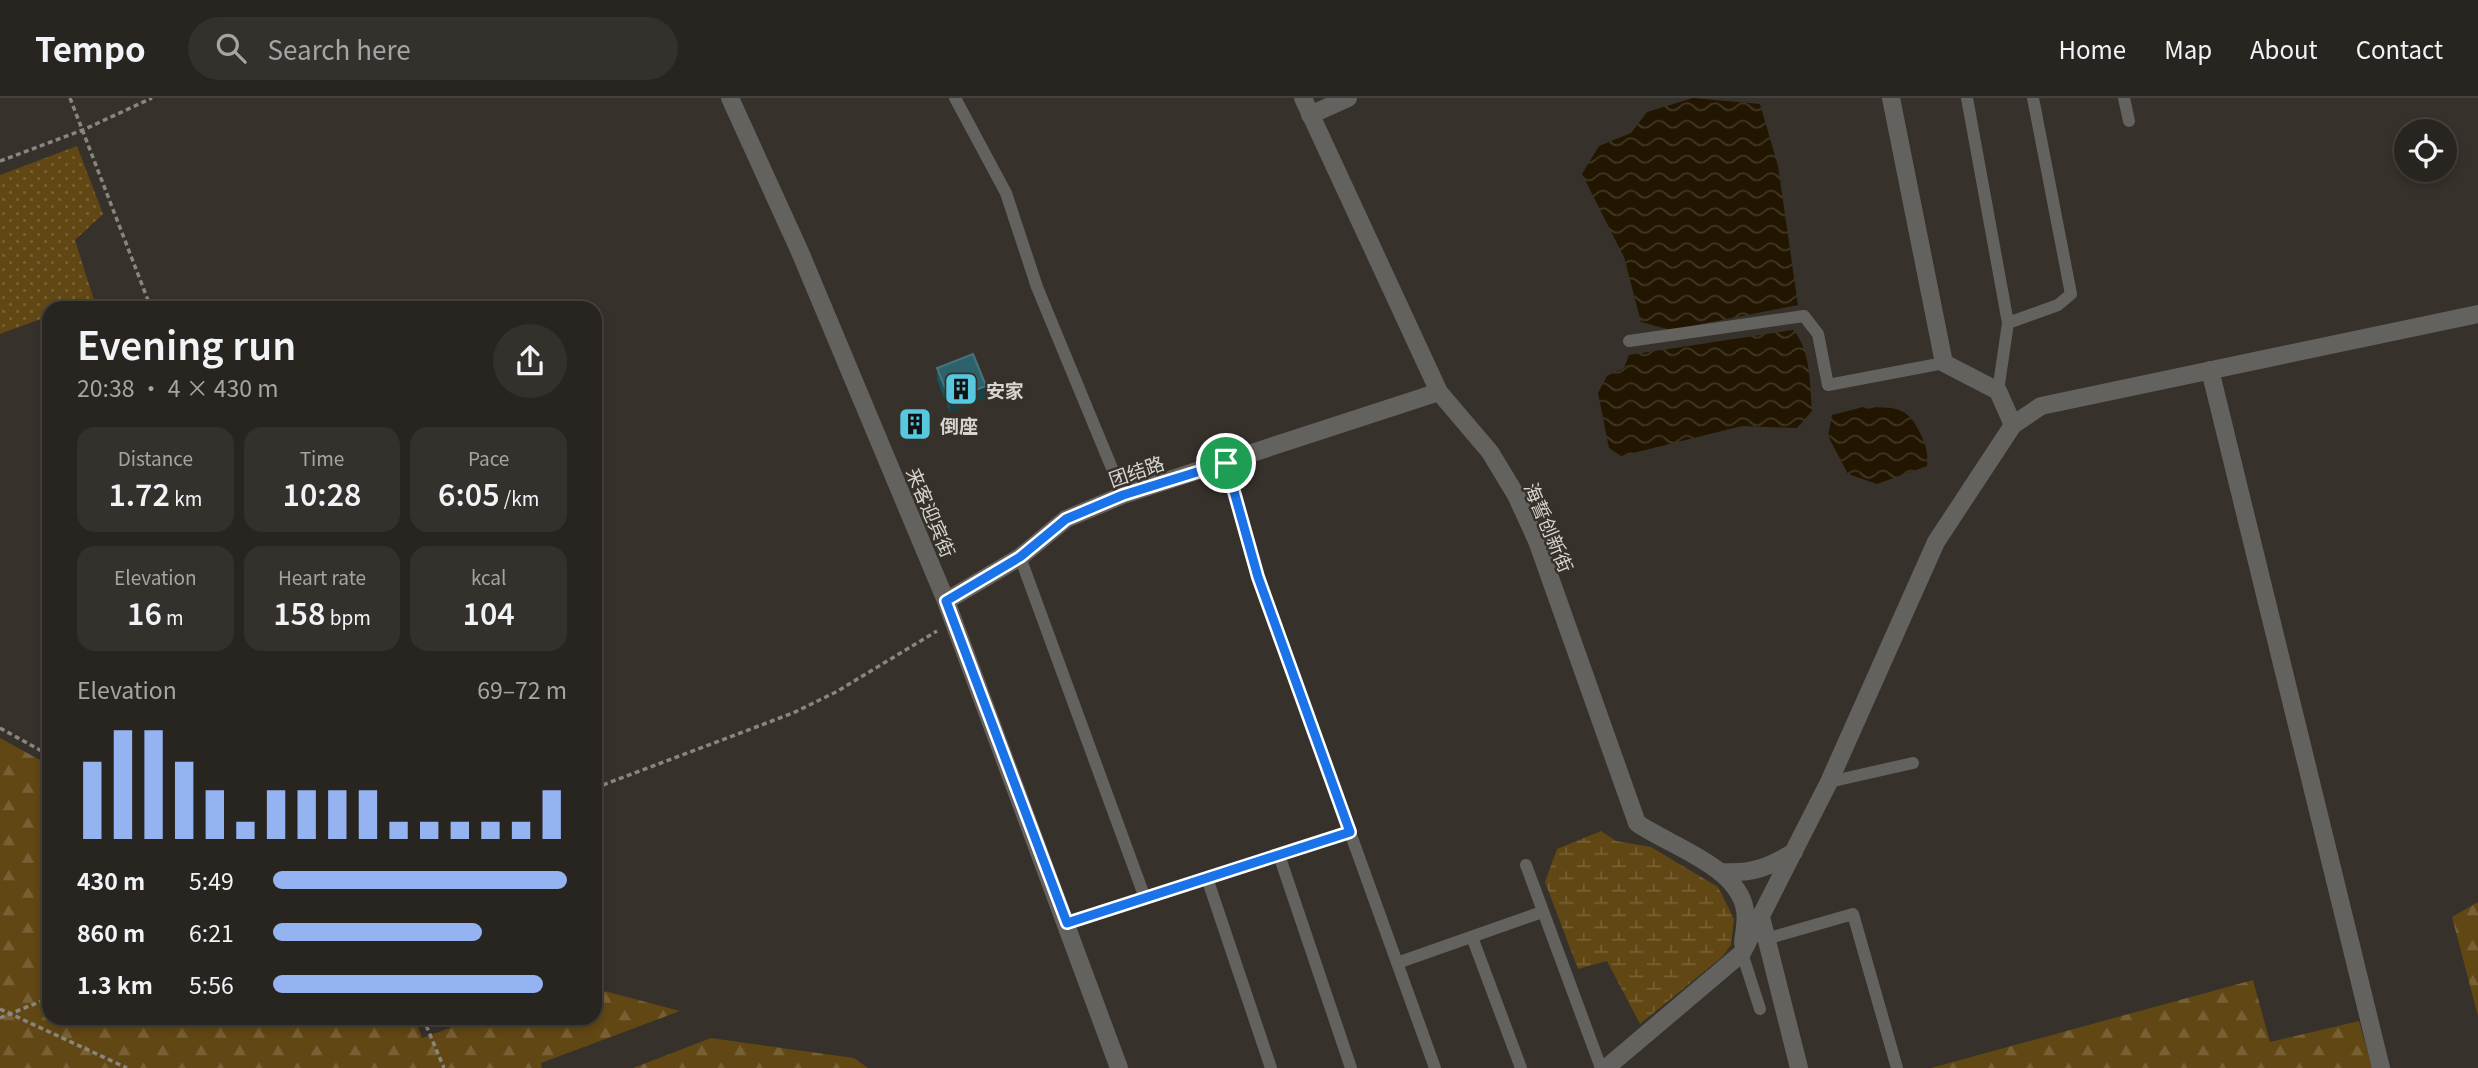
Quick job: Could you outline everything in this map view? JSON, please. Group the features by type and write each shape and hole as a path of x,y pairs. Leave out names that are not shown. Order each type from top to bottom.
{"street":[{"name":"来客迎宾街","path":"730,98 800,252 946,601 1119,1068"},
{"name":"海誓创新街","path":"1304,98 1439,392 1490,452 1516,495 1537,541 1637,823 1722,872 1738,890 1745,911 1742,953"},
{"path":"1310,116 1348,98"},
{"path":"1891,98 1944,363 1998,391 2013,425"},
{"path":"1603,1068 1742,953 1829,782 1936,542 2013,425 2041,406 2478,314"},
{"path":"2210,370 2381,1068"},
{"name":"团结路","path":"946,601 1020,557 1066,519 1123,495 1439,392"},
{"path":"1722,872 1747,874 1794,852"},
{"path":"1761,917 1799,1068"}],"lane":[{"path":"955,98 1006,193 1037,287 1123,495"},
{"path":"1967,98 2008,323 1998,391"},
{"path":"2008,323 2058,304 2071,294 2033,98"},
{"path":"2124,98 2129,121"},
{"path":"1629,341 1804,316 1818,334 1828,384 1944,363"},
{"path":"1226,463 1258,577 1435,1068"},
{"path":"1020,557 1145,898"},
{"path":"1829,782 1913,763"},
{"path":"1067,923 1350,832"},
{"path":"1279,855 1351,1068"},
{"path":"1526,865 1603,1068"},
{"path":"1207,878 1271,1068"},
{"path":"1397,963 1542,912"},
{"path":"1766,939 1853,914 1897,1068"},
{"path":"1472,937 1521,1068"},
{"path":"1742,953 1760,1009"}],"path":[{"path":"71,98 148,301"},
{"path":"0,161 83,130 152,98"},
{"path":"602,785 793,713 836,692 954,621"},
{"path":"0,728 42,751"},
{"path":"0,1018 42,1001"},
{"path":"0,1010 127,1068"},
{"path":"427,1025 443,1068"}],"green space":[{"path":"77,146 103,214 75,240 94,300 42,301 42,319 0,334 0,175"},
{"path":"0,738 42,761 42,1025 417,1025 422,1038 458,1025 602,1025 604,991 680,1011 541,1063 542,1068 0,1068"},
{"path":"1601,831 1616,841 1651,847 1718,887 1734,919 1731,945 1722,957 1640,1024 1607,961 1578,969 1545,882 1557,849"},
{"path":"2478,902 2478,1016 2452,917"},
{"path":"2253,980 2270,1042 2359,1021 2372,1068 1931,1068"},
{"path":"711,1038 854,1058 868,1068 633,1068"}],"water":[{"path":"1693,98 1760,104 1778,166 1798,305 1671,330 1641,322 1624,257 1582,174 1599,146 1631,133 1647,112"},
{"path":"1793,330 1806,357 1812,411 1797,428 1742,426 1621,456 1609,448 1598,393 1607,376 1624,368 1629,355"},
{"path":"1863,407 1898,409 1910,417 1925,445 1927,466 1877,484 1848,474 1828,436 1832,415"}],"building":[{"path":"973,354 986,386 950,400 937,368"}],"place":[{"name":"安家","path":"961,389"},
{"name":"倒座","path":"915,424"}],"route":[{"path":"1226,463 1258,577 1350,832 1067,923 946,601 1020,557 1066,519 1123,495 1226,463"}]}
